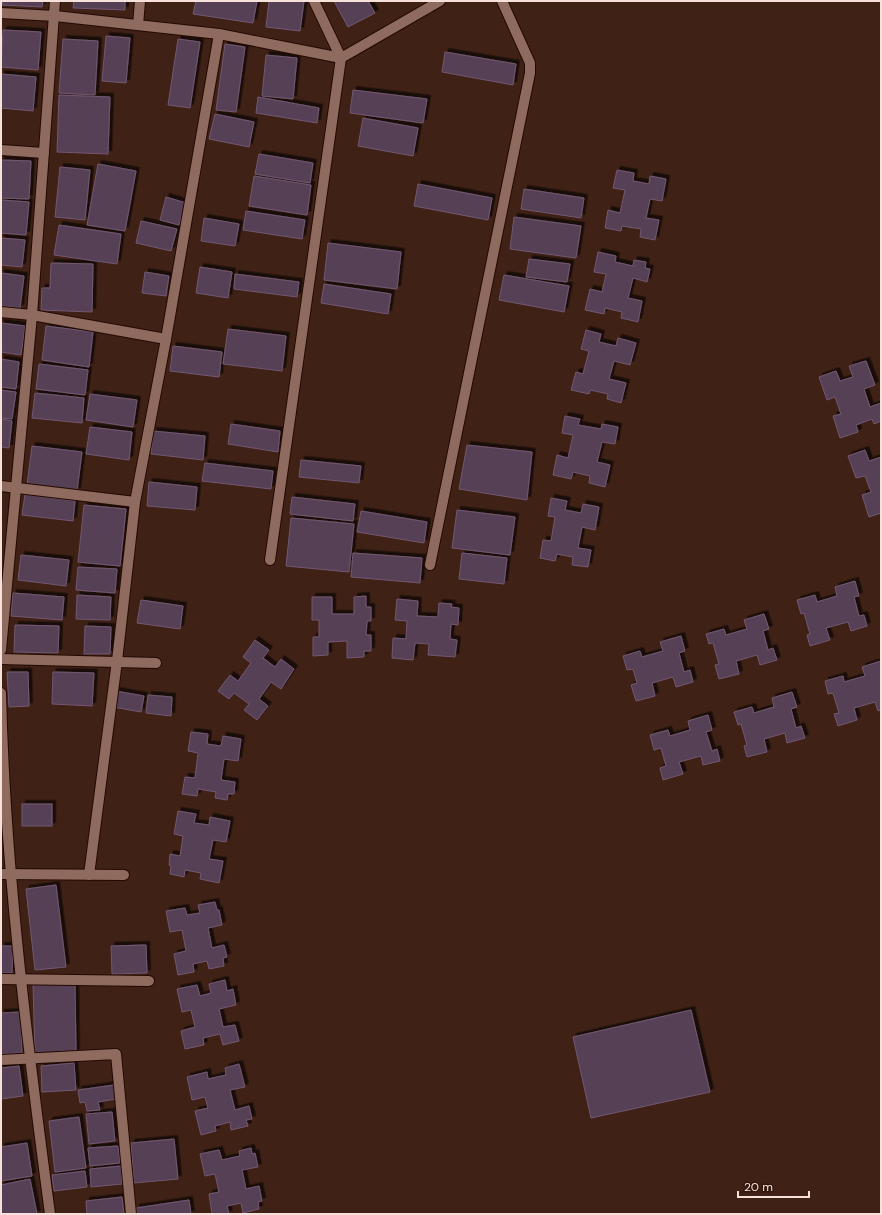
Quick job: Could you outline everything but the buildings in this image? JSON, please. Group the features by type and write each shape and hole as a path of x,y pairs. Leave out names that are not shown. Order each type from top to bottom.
{"street":[{"path":"1,650 32,315 55,1"},
{"path":"138,25 140,1"},
{"path":"270,560 341,58 314,1"},
{"path":"1,13 54,16 219,34 341,58 440,1"},
{"path":"430,565 530,72 530,63 502,1"},
{"path":"89,875 117,661 135,502 166,339 219,34"},
{"path":"1,150 44,153"},
{"path":"1,312 32,315 166,339"},
{"path":"1,486 135,502"},
{"path":"1,659 156,663"},
{"path":"1,693 6,874 21,979 29,1059 50,1214"},
{"path":"6,874 124,875"},
{"path":"1,978 149,981"},
{"path":"1,1060 116,1054 131,1214"}]}
